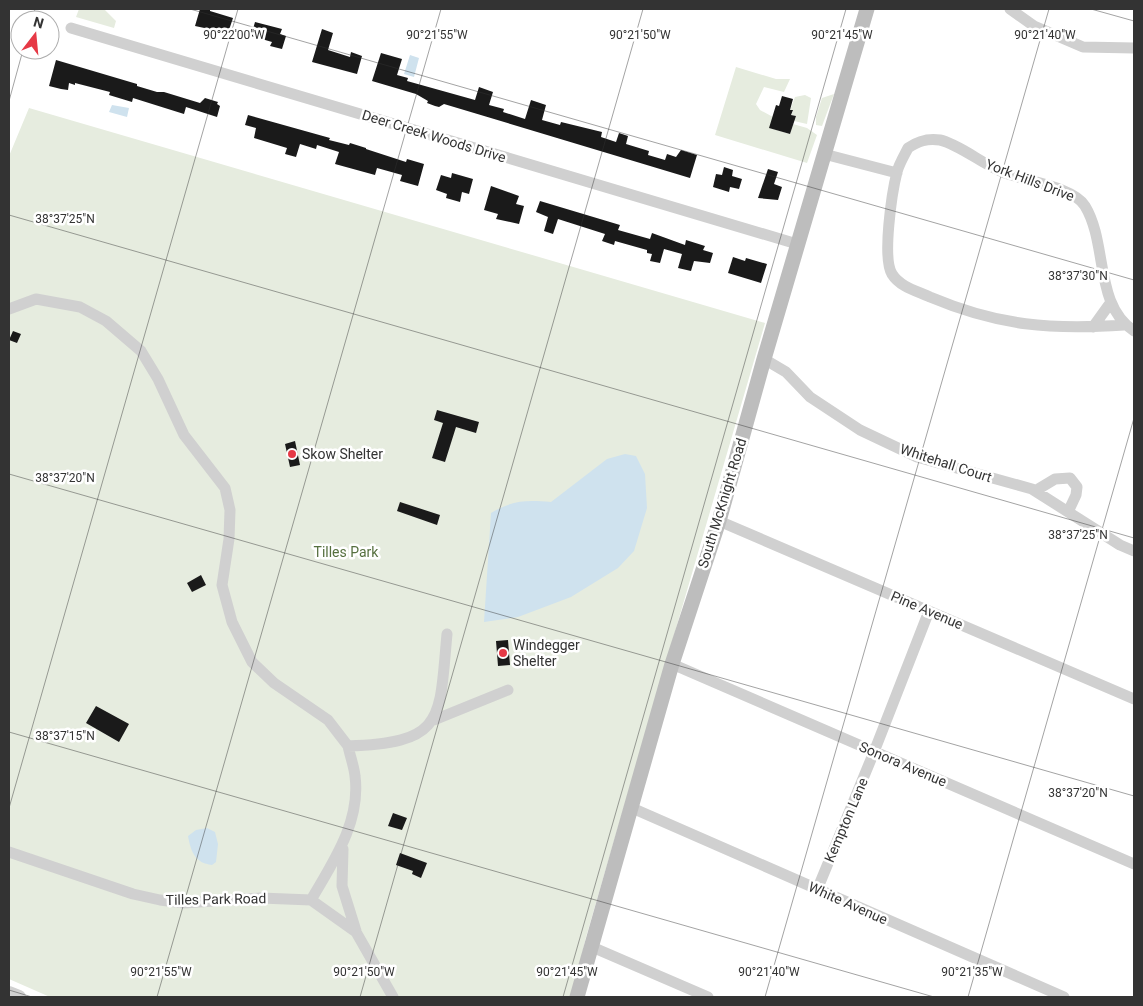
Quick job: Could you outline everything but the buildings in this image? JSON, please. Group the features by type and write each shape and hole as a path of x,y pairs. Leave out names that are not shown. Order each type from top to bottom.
{"main road":[{"name":"South McKnight Road","path":"577,997 672,664 719,521 797,244 867,9"}],"street":[{"path":"1010,9 1034,26 1083,48 1134,48"},
{"name":"Deer Creek Woods Drive","path":"71,28 797,244"},
{"name":"York Hills Drive","path":"1124,325 1093,327 1028,326 960,310 901,284 889,267 887,247 897,173 908,148 926,139 941,140 1004,173 1062,191 1079,199 1089,215 1111,302 1124,325 1134,332"},
{"path":"824,154 897,173"},
{"path":"9,309 36,299 80,307 106,321 141,351 158,379 184,435 225,488 230,510 229,539 222,585 232,622 252,662 274,683 328,720 348,746 355,776 355,808 344,844 311,900 356,932"},
{"path":"1093,327 1111,302"},
{"name":"Whitehall Court","path":"764,359 786,372 810,397 860,430 917,457 1035,491 1120,545 1134,551"},
{"path":"1035,491 1056,479 1070,478 1077,487 1076,495 1068,512"},
{"name":"Pine Avenue","path":"719,521 1134,699"},
{"name":"Kempton Lane","path":"817,890 874,752 929,610"},
{"path":"434,720 441,698 447,634"},
{"name":"Sonora Avenue","path":"672,664 1134,864"},
{"path":"348,746 398,740 419,733 434,720 508,690"},
{"name":"White Avenue","path":"632,808 1064,997"},
{"path":"344,844 342,886 356,932 393,997"},
{"name":"Tilles Park Road","path":"9,852 133,894 160,900 184,903 261,898 311,900"},
{"path":"592,947 708,997"},
{"path":"9,993 19,997"}],"green space":[{"path":"79,9 104,9 116,21 114,28 76,17"},
{"path":"736,67 776,79 790,79 784,92 764,87 756,104 760,110 773,117 770,128 790,134 793,124 807,128 817,135 807,163 715,135"},
{"path":"834,94 822,126 816,125 816,117 822,98"},
{"path":"805,95 811,98 807,124 794,121 796,116 791,115 793,111 790,110 795,97"},
{"name":"Tilles Park","path":"29,108 765,323 586,937 572,997 50,997 9,979 9,156"}],"water":[{"path":"410,55 419,58 414,77 404,74"},
{"path":"112,105 129,108 127,117 109,112"},
{"path":"625,454 636,456 645,474 647,508 634,551 618,568 571,597 518,617 484,622 491,513 513,503 551,502 607,459"},
{"path":"207,828 215,832 218,844 216,862 212,865 202,862 195,856 188,836 196,830"}],"place":[{"name":"Skow Shelter","path":"292,454"},
{"name":"Windegger Shelter","path":"503,653"}]}
